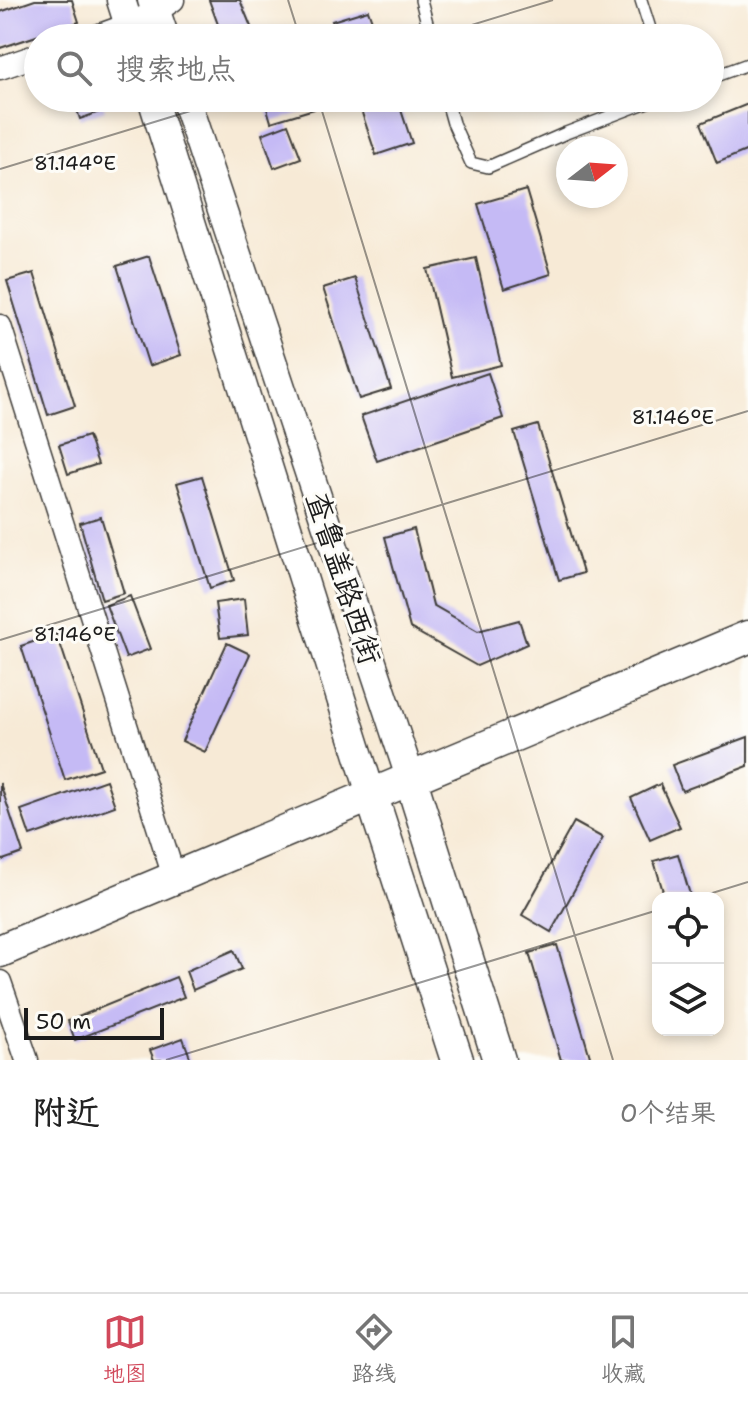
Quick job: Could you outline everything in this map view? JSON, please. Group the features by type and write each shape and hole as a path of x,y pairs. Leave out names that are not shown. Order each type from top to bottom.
{"main road":[{"path":"0,951 748,637"},
{"name":"查鲁盖路西街","path":"410,777 499,1060"},
{"name":"查鲁盖路西街","path":"371,794 457,1060"}],"street":[{"path":"128,21 162,13"},
{"path":"0,68 24,60"},
{"name":"查鲁盖路西街","path":"156,112 371,794"},
{"name":"查鲁盖路西街","path":"190,112 410,777"},
{"path":"0,326 174,877"},
{"path":"0,982 27,1060"}],"lane":[{"path":"421,0 427,24"},
{"path":"641,0 649,24"},
{"path":"724,73 748,64"},
{"path":"450,112 471,163 488,167 621,112"}],"building":[{"path":"35,0 72,0 79,22 24,24 24,40 0,48 0,12"},
{"path":"209,0 240,0 250,24 218,24"},
{"path":"368,10 373,24 333,24 332,21"},
{"path":"748,104 748,150 717,163 701,123"},
{"path":"78,112 99,112 80,119"},
{"path":"268,112 304,112 271,122"},
{"path":"362,112 402,112 412,143 376,155"},
{"path":"288,124 301,158 274,168 262,134"},
{"path":"526,190 551,274 504,289 478,204"},
{"path":"149,256 181,355 149,366 117,266"},
{"path":"476,258 501,365 452,377 427,269"},
{"path":"34,273 75,406 48,415 7,281"},
{"path":"355,278 391,389 359,399 323,288"},
{"path":"488,373 503,418 377,461 361,416"},
{"path":"538,425 583,573 559,580 514,432"},
{"path":"88,436 98,464 68,474 59,445"},
{"path":"202,476 234,580 210,588 177,483"},
{"path":"101,517 124,593 102,600 80,523"},
{"path":"414,529 433,605 478,631 519,620 527,644 477,666 410,628 385,537"},
{"path":"130,596 150,649 126,658 106,605"},
{"path":"244,599 248,635 220,638 215,603"},
{"path":"57,634 101,768 65,780 21,646"},
{"path":"227,643 250,654 205,752 182,741"},
{"path":"748,737 748,766 682,791 672,765"},
{"path":"106,780 115,806 30,836 21,810"},
{"path":"0,783 23,853 0,861"},
{"path":"660,784 680,827 650,840 631,798"},
{"path":"574,822 603,838 551,932 522,915"},
{"path":"678,854 689,892 663,892 654,861"},
{"path":"557,945 591,1060 561,1060 529,953"},
{"path":"234,950 242,969 193,990 186,971"},
{"path":"176,977 184,997 75,1040 68,1021"},
{"path":"183,1038 191,1060 154,1060 150,1050"}]}
